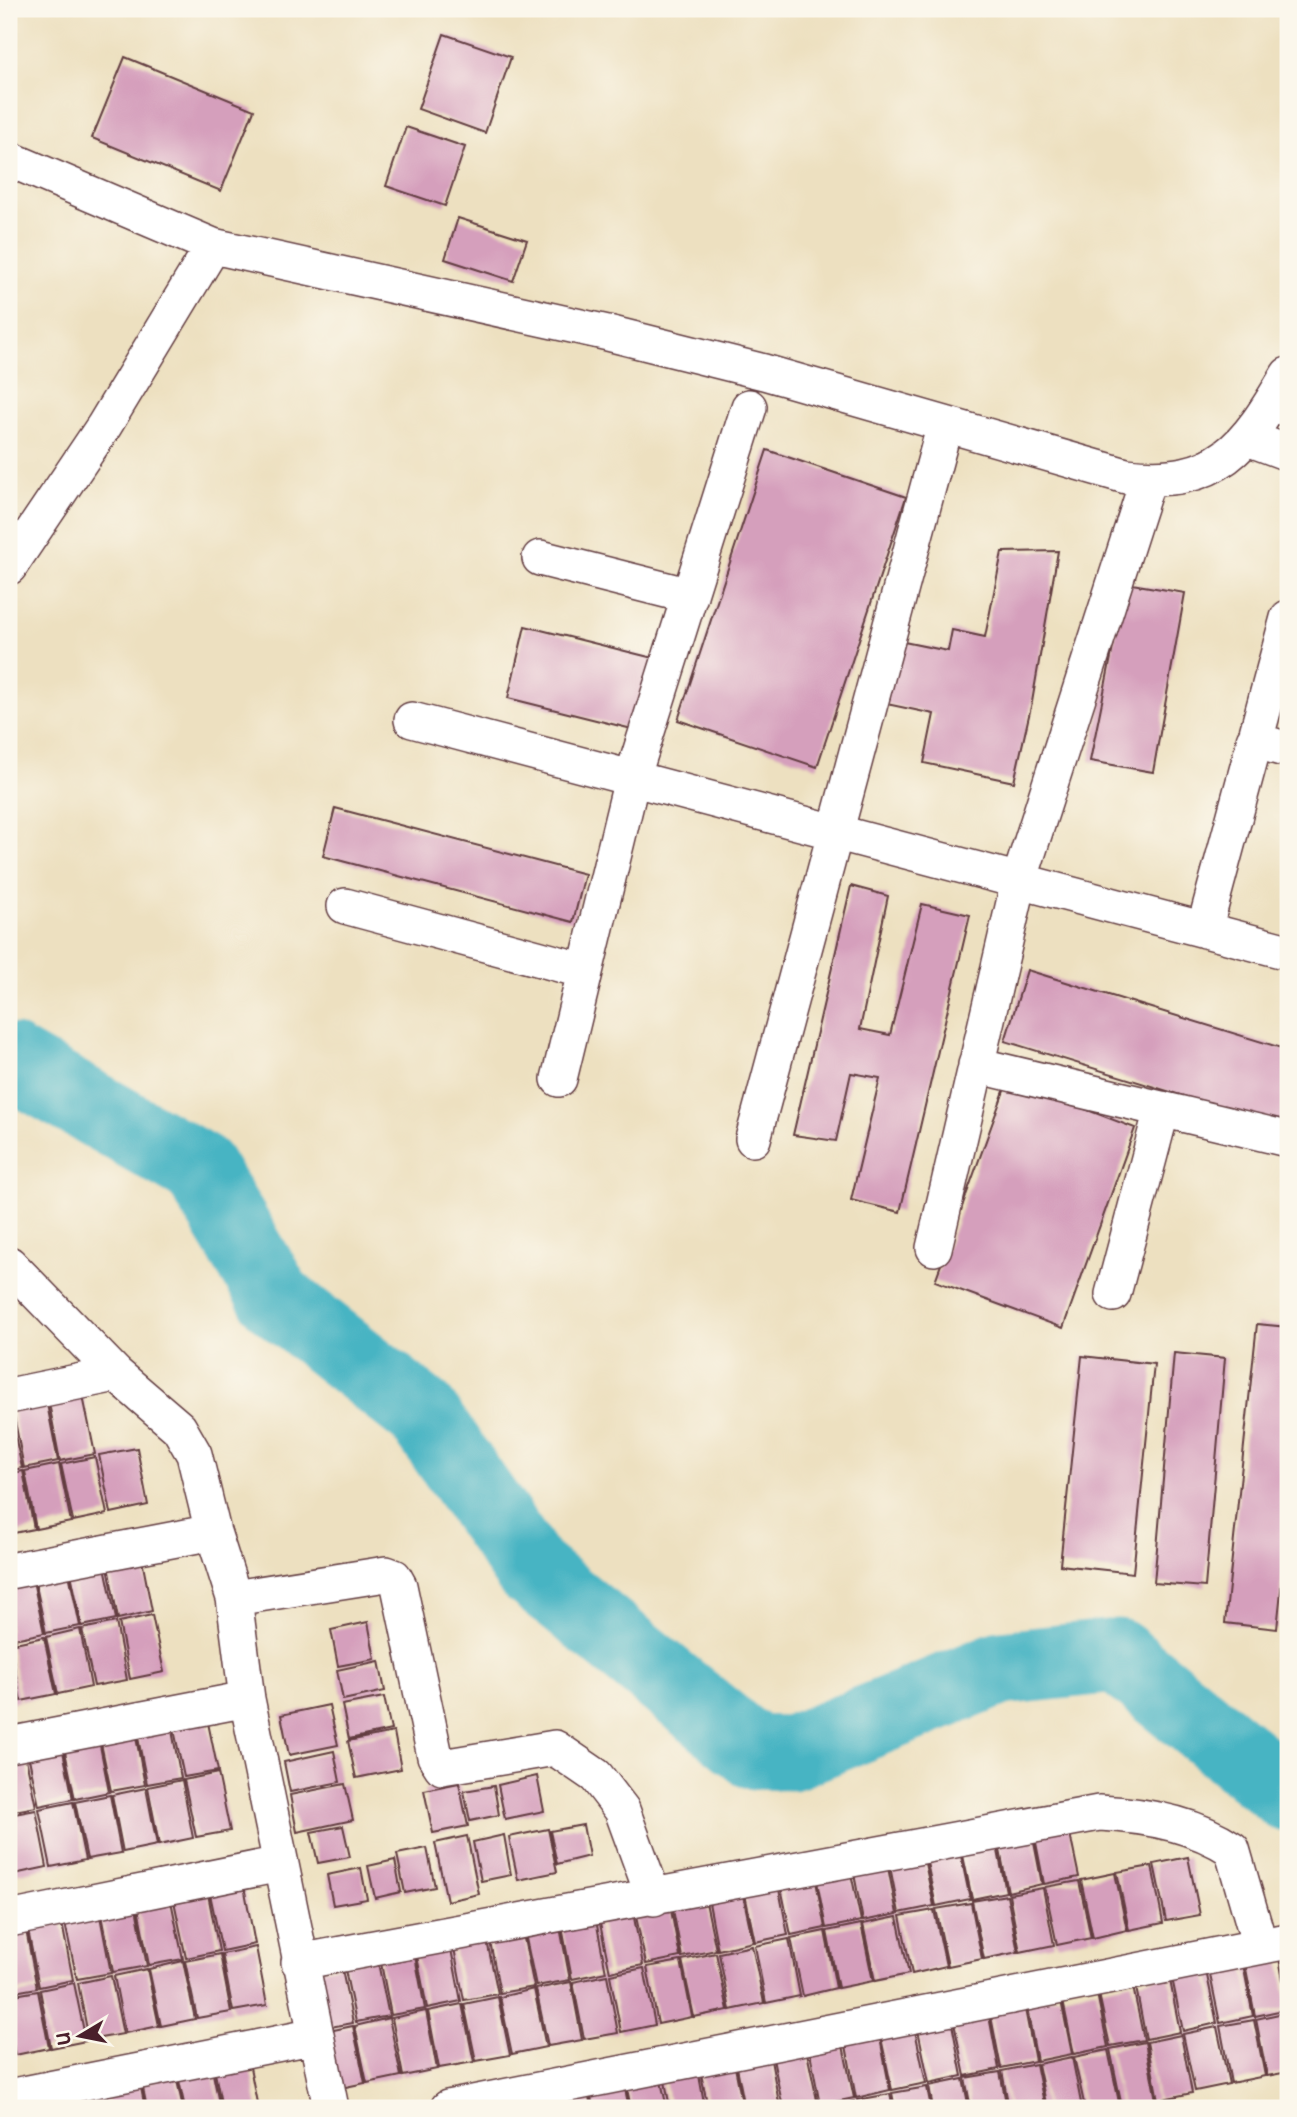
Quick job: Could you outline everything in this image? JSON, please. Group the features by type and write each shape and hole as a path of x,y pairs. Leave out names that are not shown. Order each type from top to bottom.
{"street":[{"path":"9,159 214,246 621,336 764,372 1126,476 1148,479 1188,474 1222,462 1248,438 1288,375"},
{"path":"9,567 104,426 214,246"},
{"path":"559,1079 632,779 749,407"},
{"path":"753,1139 945,424"},
{"path":"1248,438 1288,453"},
{"path":"934,1248 1019,881 1148,479"},
{"path":"540,558 690,596"},
{"path":"1204,930 1288,618"},
{"path":"412,720 1288,952"},
{"path":"1254,740 1288,750"},
{"path":"345,906 586,971"},
{"path":"976,1065 1287,1139"},
{"path":"1113,1294 1162,1109"},
{"path":"9,1264 116,1374 179,1428 194,1454 213,1532 234,1598 247,1699 331,2108"},
{"path":"9,1396 116,1374"},
{"path":"9,1571 213,1532"},
{"path":"234,1598 386,1574 394,1577 400,1586 435,1756 442,1767 555,1748 596,1776 622,1810 654,1898"},
{"path":"9,1745 247,1699"},
{"path":"299,1962 1099,1813 1149,1816 1205,1834 1232,1849 1274,1944 448,2108"},
{"path":"9,1919 280,1864"},
{"path":"9,2097 316,2036"}],"building":[{"path":"444,34 511,57 485,133 418,109"},
{"path":"125,57 254,110 221,191 92,138"},
{"path":"406,127 465,147 445,206 386,186"},
{"path":"458,218 527,240 513,281 445,259"},
{"path":"767,450 906,497 817,767 678,720"},
{"path":"1058,551 1032,702 1014,782 924,763 934,714 882,703 894,640 948,651 952,630 985,637 1002,552"},
{"path":"1126,583 1185,593 1153,772 1090,761"},
{"path":"525,626 653,658 636,730 508,698"},
{"path":"335,808 585,874 573,922 323,856"},
{"path":"851,886 888,896 860,1029 890,1035 922,904 970,915 900,1212 851,1200 880,1078 851,1073 836,1141 793,1135"},
{"path":"1027,970 1288,1050 1288,1128 1005,1041"},
{"path":"1008,1080 1135,1128 1063,1328 935,1281"},
{"path":"1257,1324 1288,1327 1288,1523 1277,1629 1225,1623"},
{"path":"1174,1353 1225,1358 1205,1587 1154,1583"},
{"path":"1082,1356 1154,1364 1133,1573 1060,1565"},
{"path":"83,1396 95,1454 60,1461 49,1403"},
{"path":"47,1404 58,1461 24,1468 13,1411"},
{"path":"9,1408 22,1468 9,1471"},
{"path":"137,1448 148,1505 111,1513 99,1455"},
{"path":"95,1457 107,1514 73,1521 61,1464"},
{"path":"59,1464 71,1522 36,1529 25,1471"},
{"path":"23,1471 34,1529 9,1534 9,1474"},
{"path":"141,1555 152,1611 118,1619 107,1561"},
{"path":"104,1562 116,1619 82,1626 70,1569"},
{"path":"68,1569 80,1626 46,1633 34,1576"},
{"path":"32,1576 44,1633 9,1640 9,1581"},
{"path":"152,1615 164,1672 130,1679 119,1622"},
{"path":"116,1622 127,1680 94,1686 82,1629"},
{"path":"368,1622 375,1659 338,1666 331,1630"},
{"path":"80,1629 91,1687 58,1694 46,1637"},
{"path":"44,1637 56,1694 21,1701 10,1644"},
{"path":"9,1655 19,1701 9,1704"},
{"path":"379,1661 385,1691 343,1700 337,1670"},
{"path":"384,1697 391,1730 349,1739 342,1705"},
{"path":"329,1705 338,1745 289,1755 281,1715"},
{"path":"206,1713 218,1771 184,1777 172,1720"},
{"path":"170,1720 181,1778 147,1784 136,1727"},
{"path":"134,1727 145,1785 111,1791 99,1734"},
{"path":"394,1732 401,1769 356,1778 348,1741"},
{"path":"98,1735 109,1792 75,1799 63,1742"},
{"path":"61,1742 73,1799 39,1806 27,1749"},
{"path":"24,1749 36,1807 9,1812 9,1752"},
{"path":"334,1751 340,1782 290,1792 284,1762"},
{"path":"218,1773 230,1831 196,1837 184,1780"},
{"path":"537,1776 544,1811 505,1819 498,1785"},
{"path":"182,1780 193,1838 159,1845 148,1787"},
{"path":"459,1783 468,1826 433,1833 424,1790"},
{"path":"345,1784 353,1820 297,1832 290,1795"},
{"path":"494,1786 499,1815 470,1821 464,1791"},
{"path":"146,1788 157,1845 123,1852 112,1795"},
{"path":"110,1795 121,1853 87,1859 75,1802"},
{"path":"73,1802 85,1860 51,1867 39,1809"},
{"path":"36,1810 47,1867 14,1874 9,1849 9,1815"},
{"path":"1067,1820 1079,1877 1044,1884 1033,1827"},
{"path":"583,1825 589,1856 557,1864 550,1831"},
{"path":"343,1826 350,1857 318,1863 311,1832"},
{"path":"1031,1827 1042,1884 1008,1892 997,1834"},
{"path":"548,1829 557,1872 518,1880 509,1837"},
{"path":"504,1835 511,1875 481,1881 473,1842"},
{"path":"995,1835 1006,1892 972,1899 960,1841"},
{"path":"467,1836 479,1894 447,1901 435,1843"},
{"path":"958,1842 970,1899 936,1906 924,1848"},
{"path":"427,1848 435,1887 405,1893 397,1854"},
{"path":"922,1849 934,1906 899,1913 888,1856"},
{"path":"886,1857 897,1914 863,1921 852,1863"},
{"path":"1188,1857 1200,1915 1166,1921 1154,1864"},
{"path":"395,1860 401,1892 375,1898 368,1866"},
{"path":"849,1864 861,1921 826,1928 815,1871"},
{"path":"1152,1866 1163,1923 1129,1930 1117,1872"},
{"path":"361,1868 367,1899 333,1905 327,1875"},
{"path":"814,1871 825,1928 791,1935 779,1878"},
{"path":"1115,1873 1127,1930 1093,1938 1081,1880"},
{"path":"777,1879 788,1935 755,1942 743,1885"},
{"path":"1079,1881 1091,1938 1057,1945 1045,1887"},
{"path":"244,1886 255,1944 222,1951 210,1894"},
{"path":"741,1886 753,1942 718,1950 707,1892"},
{"path":"1043,1888 1054,1945 1020,1952 1009,1894"},
{"path":"704,1893 716,1950 682,1957 671,1899"},
{"path":"208,1894 219,1951 186,1958 174,1901"},
{"path":"1007,1895 1018,1952 984,1959 972,1901"},
{"path":"669,1900 680,1957 646,1964 634,1907"},
{"path":"171,1901 183,1959 149,1965 138,1908"},
{"path":"971,1903 982,1959 948,1966 936,1909"},
{"path":"632,1907 643,1965 610,1972 598,1914"},
{"path":"136,1908 147,1966 113,1972 102,1915"},
{"path":"934,1910 946,1966 912,1974 900,1916"},
{"path":"595,1915 606,1972 572,1979 561,1922"},
{"path":"100,1916 111,1973 77,1979 65,1923"},
{"path":"897,1917 909,1974 875,1981 863,1924"},
{"path":"559,1922 570,1980 536,1986 524,1929"},
{"path":"62,1923 73,1980 39,1987 28,1930"},
{"path":"861,1924 873,1981 838,1988 827,1931"},
{"path":"522,1929 534,1987 500,1993 489,1936"},
{"path":"26,1930 37,1988 9,1993 9,1934"},
{"path":"825,1931 836,1988 803,1996 791,1938"},
{"path":"486,1936 498,1994 464,2000 453,1943"},
{"path":"789,1939 800,1996 766,2003 755,1946"},
{"path":"450,1944 461,2001 427,2008 416,1951"},
{"path":"752,1946 764,2003 730,2010 719,1953"},
{"path":"256,1947 267,2005 233,2011 222,1954"},
{"path":"414,1951 425,2009 391,2015 380,1958"},
{"path":"1278,1952 1288,2009 1255,2016 1244,1958"},
{"path":"716,1953 728,2010 694,2017 682,1960"},
{"path":"220,1954 231,2012 197,2018 185,1961"},
{"path":"377,1958 389,2016 356,2022 344,1965"},
{"path":"1242,1959 1253,2016 1220,2023 1208,1965"},
{"path":"183,1961 195,2019 161,2026 149,1969"},
{"path":"681,1961 692,2017 658,2024 647,1967"},
{"path":"341,1965 353,2023 319,2029 308,1973"},
{"path":"1205,1966 1217,2023 1183,2031 1171,1973"},
{"path":"644,1968 655,2025 621,2032 610,1975"},
{"path":"147,1969 159,2026 125,2033 114,1976"},
{"path":"607,1975 618,2033 584,2039 573,1982"},
{"path":"1169,1975 1180,2032 1146,2039 1135,1982"},
{"path":"111,1976 123,2034 89,2040 78,1983"},
{"path":"571,1982 582,2040 548,2046 536,1989"},
{"path":"1132,1982 1144,2040 1110,2046 1098,1989"},
{"path":"74,1983 86,2041 51,2048 40,1990"},
{"path":"534,1989 546,2047 512,2054 500,1997"},
{"path":"1096,1989 1108,2047 1074,2054 1062,1996"},
{"path":"38,1991 49,2048 15,2055 9,2023 9,1996"},
{"path":"1060,1996 1072,2054 1037,2061 1026,2003"},
{"path":"498,1997 510,2055 476,2061 464,2004"},
{"path":"462,2004 474,2062 439,2068 428,2011"},
{"path":"1024,2004 1035,2061 1001,2068 990,2011"},
{"path":"426,2011 437,2069 403,2076 392,2018"},
{"path":"988,2011 999,2069 965,2076 953,2018"},
{"path":"1288,2012 1288,2072 1267,2076 1256,2019"},
{"path":"389,2018 401,2076 367,2083 355,2026"},
{"path":"951,2019 962,2076 929,2083 917,2025"},
{"path":"1254,2020 1265,2076 1231,2083 1220,2026"},
{"path":"353,2026 365,2083 331,2090 319,2033"},
{"path":"914,2026 926,2083 892,2090 880,2033"},
{"path":"1217,2027 1229,2084 1195,2091 1183,2034"},
{"path":"879,2033 890,2090 856,2098 845,2040"},
{"path":"1181,2035 1192,2093 1158,2100 1147,2042"},
{"path":"842,2041 854,2098 820,2105 809,2047"},
{"path":"1145,2042 1156,2100 1122,2107 1110,2049"},
{"path":"806,2048 818,2105 783,2108 772,2054"},
{"path":"1108,2050 1120,2107 1085,2108 1074,2057"},
{"path":"770,2055 780,2108 745,2108 736,2062"},
{"path":"1072,2057 1082,2108 1047,2108 1038,2064"},
{"path":"249,2062 258,2108 222,2108 214,2068"},
{"path":"734,2062 743,2108 708,2108 700,2069"},
{"path":"1036,2064 1045,2108 1009,2108 1002,2071"},
{"path":"212,2069 220,2108 185,2108 178,2076"},
{"path":"698,2070 705,2108 670,2108 664,2076"},
{"path":"1000,2072 1007,2108 971,2108 965,2078"},
{"path":"176,2076 183,2108 147,2108 142,2083"},
{"path":"660,2077 667,2108 631,2108 626,2084"},
{"path":"963,2079 969,2108 933,2108 929,2086"},
{"path":"140,2083 145,2108 110,2108 106,2090"},
{"path":"624,2084 629,2108 593,2108 590,2091"},
{"path":"927,2087 931,2108 895,2108 892,2093"},
{"path":"104,2091 107,2108 72,2108 69,2098"},
{"path":"588,2092 591,2108 556,2108 554,2099"},
{"path":"890,2094 893,2108 858,2108 857,2100"},
{"path":"854,2101 856,2108 822,2107"}],"waterway":[{"path":"9,1061 199,1169 276,1299 422,1414 530,1570 754,1752 791,1753 1001,1668 1117,1656 1288,1795"}]}
